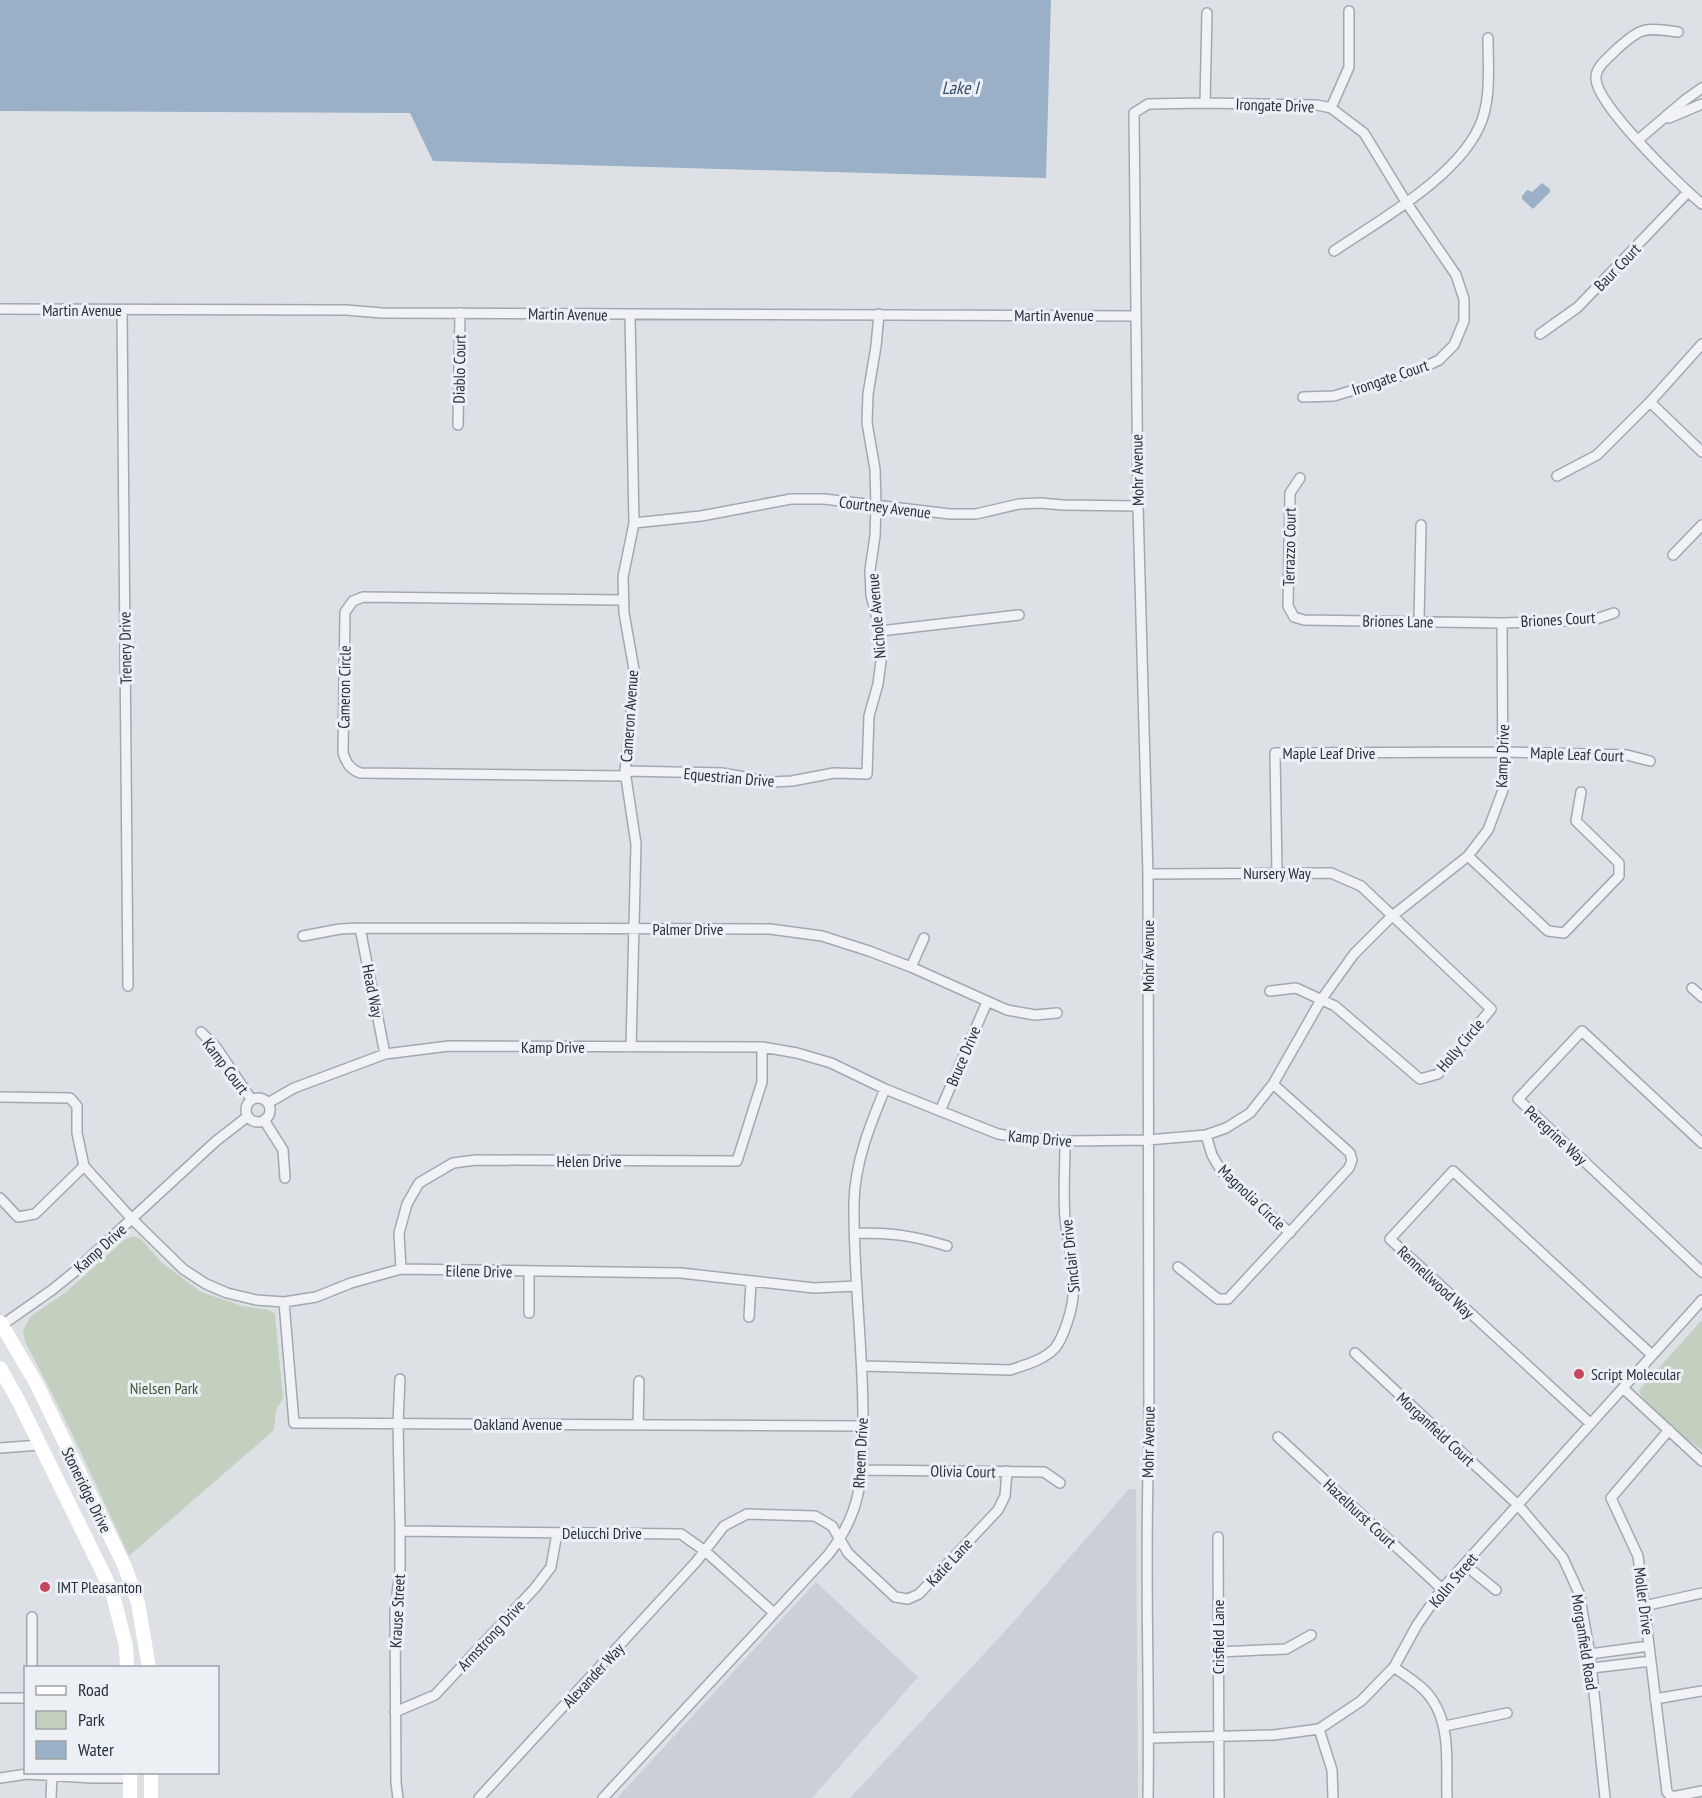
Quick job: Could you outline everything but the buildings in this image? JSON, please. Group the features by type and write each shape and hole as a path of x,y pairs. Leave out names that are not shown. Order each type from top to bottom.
{"main road":[{"name":"Stoneridge Drive","path":"1,1323 36,1383 125,1567 138,1603 149,1666"},
{"name":"Stoneridge Drive","path":"0,1368 112,1591 126,1646 128,1666"},
{"path":"151,1774 151,1798"},
{"path":"129,1798 130,1775"}],"street":[{"path":"1331,108 1349,67 1349,11"},
{"path":"1205,103 1207,13"},
{"path":"1678,32 1650,28 1635,32 1604,62 1598,70 1596,79 1600,90 1619,118 1649,155 1702,204"},
{"path":"1334,251 1444,173 1471,142 1482,120 1486,102 1488,38"},
{"path":"1638,140 1702,88"},
{"name":"Irongate Drive","path":"1134,113 1148,104 1317,105 1331,108 1364,133 1406,202"},
{"path":"1661,121 1702,104"},
{"name":"Mohr Avenue","path":"1134,113 1138,506 1148,874 1149,1444 1146,1522 1148,1798"},
{"name":"Baur Court","path":"1540,334 1578,307 1688,192"},
{"name":"Irongate Court","path":"1303,397 1334,396 1416,371 1439,360 1454,345 1464,321 1464,299 1456,276 1406,202"},
{"name":"Martin Avenue","path":"0,309 325,310 382,313 630,315 1136,316"},
{"name":"Trenery Drive","path":"122,311 128,986"},
{"name":"Diablo Court","path":"458,425 460,313"},
{"name":"Nichole Avenue","path":"867,774 869,716 878,684 881,661 880,631 871,595 870,570 875,536 876,505 875,469 867,423 868,394 879,314"},
{"name":"Cameron Avenue","path":"630,315 634,523 623,576 623,600 634,675 626,774 636,844 631,1047"},
{"path":"1557,476 1597,455 1650,402 1702,344"},
{"path":"1650,402 1702,452"},
{"name":"Terrazzo Court","path":"1294,617 1288,606 1290,493 1300,478"},
{"name":"Courtney Avenue","path":"634,523 701,516 791,499 824,499 950,514 976,514 1018,504 1040,502 1063,505 1138,506"},
{"path":"1419,621 1421,525"},
{"path":"1673,555 1702,525"},
{"name":"Cameron Circle","path":"623,600 363,597 353,601 345,612 343,753 347,764 360,773 626,774"},
{"name":"Briones Court","path":"1502,622 1593,620 1614,613"},
{"path":"880,631 1019,615"},
{"name":"Briones Lane","path":"1294,617 1304,620 1502,622"},
{"name":"Kamp Drive","path":"268,1103 294,1088 385,1054 449,1046 762,1047 797,1053 831,1063 885,1089 998,1134 1065,1141 1148,1140 1206,1135 1226,1128 1250,1113 1273,1084 1321,1000 1354,954 1391,917 1468,856 1488,830 1503,790 1502,622"},
{"name":"Maple Leaf Court","path":"1504,752 1627,755 1650,761"},
{"name":"Maple Leaf Drive","path":"1277,873 1275,753 1504,752"},
{"name":"Equestrian Drive","path":"626,774 722,773 772,782 792,781 834,773 867,774"},
{"path":"1468,856 1548,931 1564,933 1619,876 1619,863 1576,821 1581,792"},
{"name":"Nursery Way","path":"1148,874 1331,873 1361,886 1391,917"},
{"name":"Holly Circle","path":"1321,1000 1335,1006 1420,1079 1438,1074 1491,1009 1391,917"},
{"name":"Palmer Drive","path":"303,936 360,928 770,929 822,936 911,967 1006,1010 1035,1015 1057,1012"},
{"name":"Head Way","path":"360,928 385,1054"},
{"path":"911,967 924,938"},
{"path":"1270,991 1296,988 1321,1000"},
{"path":"1692,988 1702,997"},
{"name":"Bruce Drive","path":"940,1111 987,1002"},
{"name":"Peregrine Way","path":"1702,1143 1582,1031 1518,1100 1702,1272"},
{"name":"Kamp Court","path":"201,1032 216,1047 251,1100"},
{"name":"Helen Drive","path":"401,1269 399,1233 407,1204 419,1183 453,1163 476,1160 737,1161 762,1082 762,1047"},
{"name":"Magnolia Circle","path":"1206,1135 1212,1155 1222,1172 1290,1233 1349,1168 1352,1160 1350,1153 1273,1084"},
{"name":"Rheem Drive","path":"603,1798 840,1539 852,1516 859,1493 862,1470 863,1426 863,1366 854,1201 857,1170 868,1129 885,1089"},
{"path":"0,1097 70,1098 78,1106 78,1133 84,1166 35,1214 18,1217 0,1198"},
{"path":"260,1098 268,1103 270,1112 264,1120 255,1122 247,1117 245,1107 251,1100 260,1098"},
{"name":"Kamp Drive","path":"1,1323 52,1290 216,1141 247,1117"},
{"path":"264,1120 283,1150 285,1178"},
{"name":"Sinclair Drive","path":"863,1366 1010,1370 1046,1355 1055,1347 1064,1332 1074,1299 1074,1274 1065,1219 1065,1141"},
{"name":"Eilene Drive","path":"84,1166 132,1219 183,1269 206,1284 227,1293 256,1300 284,1302 316,1297 351,1283 401,1269 681,1273 814,1288 857,1286"},
{"name":"Rennellwood Way","path":"1591,1424 1390,1239 1453,1171 1652,1355"},
{"path":"855,1233 896,1233 947,1246"},
{"path":"1178,1267 1218,1299 1228,1299 1290,1233"},
{"path":"529,1271 529,1313"},
{"path":"749,1317 751,1281"},
{"name":"Kolln Street","path":"1149,1738 1219,1738 1274,1735 1319,1729 1361,1701 1394,1667 1417,1625 1442,1589 1702,1300"},
{"name":"Oakland Avenue","path":"284,1302 294,1423 863,1426"},
{"name":"Morganfield Court","path":"1354,1353 1518,1505"},
{"name":"Krause Street","path":"398,1798 395,1611 400,1531 398,1423 400,1379"},
{"path":"638,1425 639,1381"},
{"path":"1624,1389 1702,1461"},
{"name":"Moller Drive","path":"1669,1430 1611,1498 1638,1556 1667,1792 1672,1797"},
{"name":"Hazelhurst Court","path":"1278,1437 1442,1589"},
{"path":"0,1448 40,1445"},
{"name":"Olivia Court","path":"862,1470 1044,1472 1060,1483"},
{"name":"Katie Lane","path":"840,1539 848,1553 895,1596 908,1599 919,1594 998,1510 1005,1496 1007,1471"},
{"name":"Morganfield Road","path":"1518,1505 1563,1558 1579,1593 1592,1668 1605,1798"},
{"name":"Alexander Way","path":"479,1798 696,1562 724,1526 747,1514 815,1516 832,1526 840,1539"},
{"name":"Delucchi Drive","path":"400,1531 681,1534 705,1551 774,1613"},
{"name":"Armstrong Drive","path":"395,1712 435,1695 535,1588 551,1567 556,1533"},
{"name":"Crisfield Lane","path":"1218,1537 1219,1798"},
{"path":"1465,1565 1496,1590"},
{"path":"1644,1606 1702,1593"},
{"path":"32,1617 32,1666"},
{"path":"1218,1652 1286,1648 1311,1635"},
{"path":"1590,1654 1649,1646"},
{"path":"1592,1668 1651,1661"},
{"path":"1394,1667 1420,1686 1433,1701 1445,1726 1447,1798"},
{"path":"1655,1699 1702,1691"},
{"path":"0,1698 24,1698"},
{"path":"1445,1726 1507,1713"},
{"path":"1319,1729 1332,1770 1333,1798"},
{"path":"0,1778 27,1774 130,1775"},
{"path":"51,1798 52,1776"},
{"path":"1672,1797 1702,1791"}],"shaded area":[{"path":"1129,1489 1136,1489 1138,1798 850,1798 1007,1629"},
{"path":"816,1582 918,1677 812,1798 617,1798"}],"green space":[{"name":"Nielsen Park","path":"133,1236 142,1240 161,1262 201,1292 242,1306 269,1310 275,1314 283,1399 276,1410 274,1430 129,1556 66,1421 25,1342 23,1331 30,1317 66,1292 124,1240"},
{"path":"1702,1320 1702,1450 1656,1413 1639,1390"}],"water":[{"name":"Lake I","path":"0,0 1051,0 1046,178 433,161 410,113 0,111"},
{"path":"1542,183 1550,189 1550,192 1533,209 1522,199 1522,196 1527,190 1532,192"}],"place":[{"name":"Script Molecular","path":"1579,1374"},
{"name":"IMT Pleasanton","path":"45,1587"}]}
